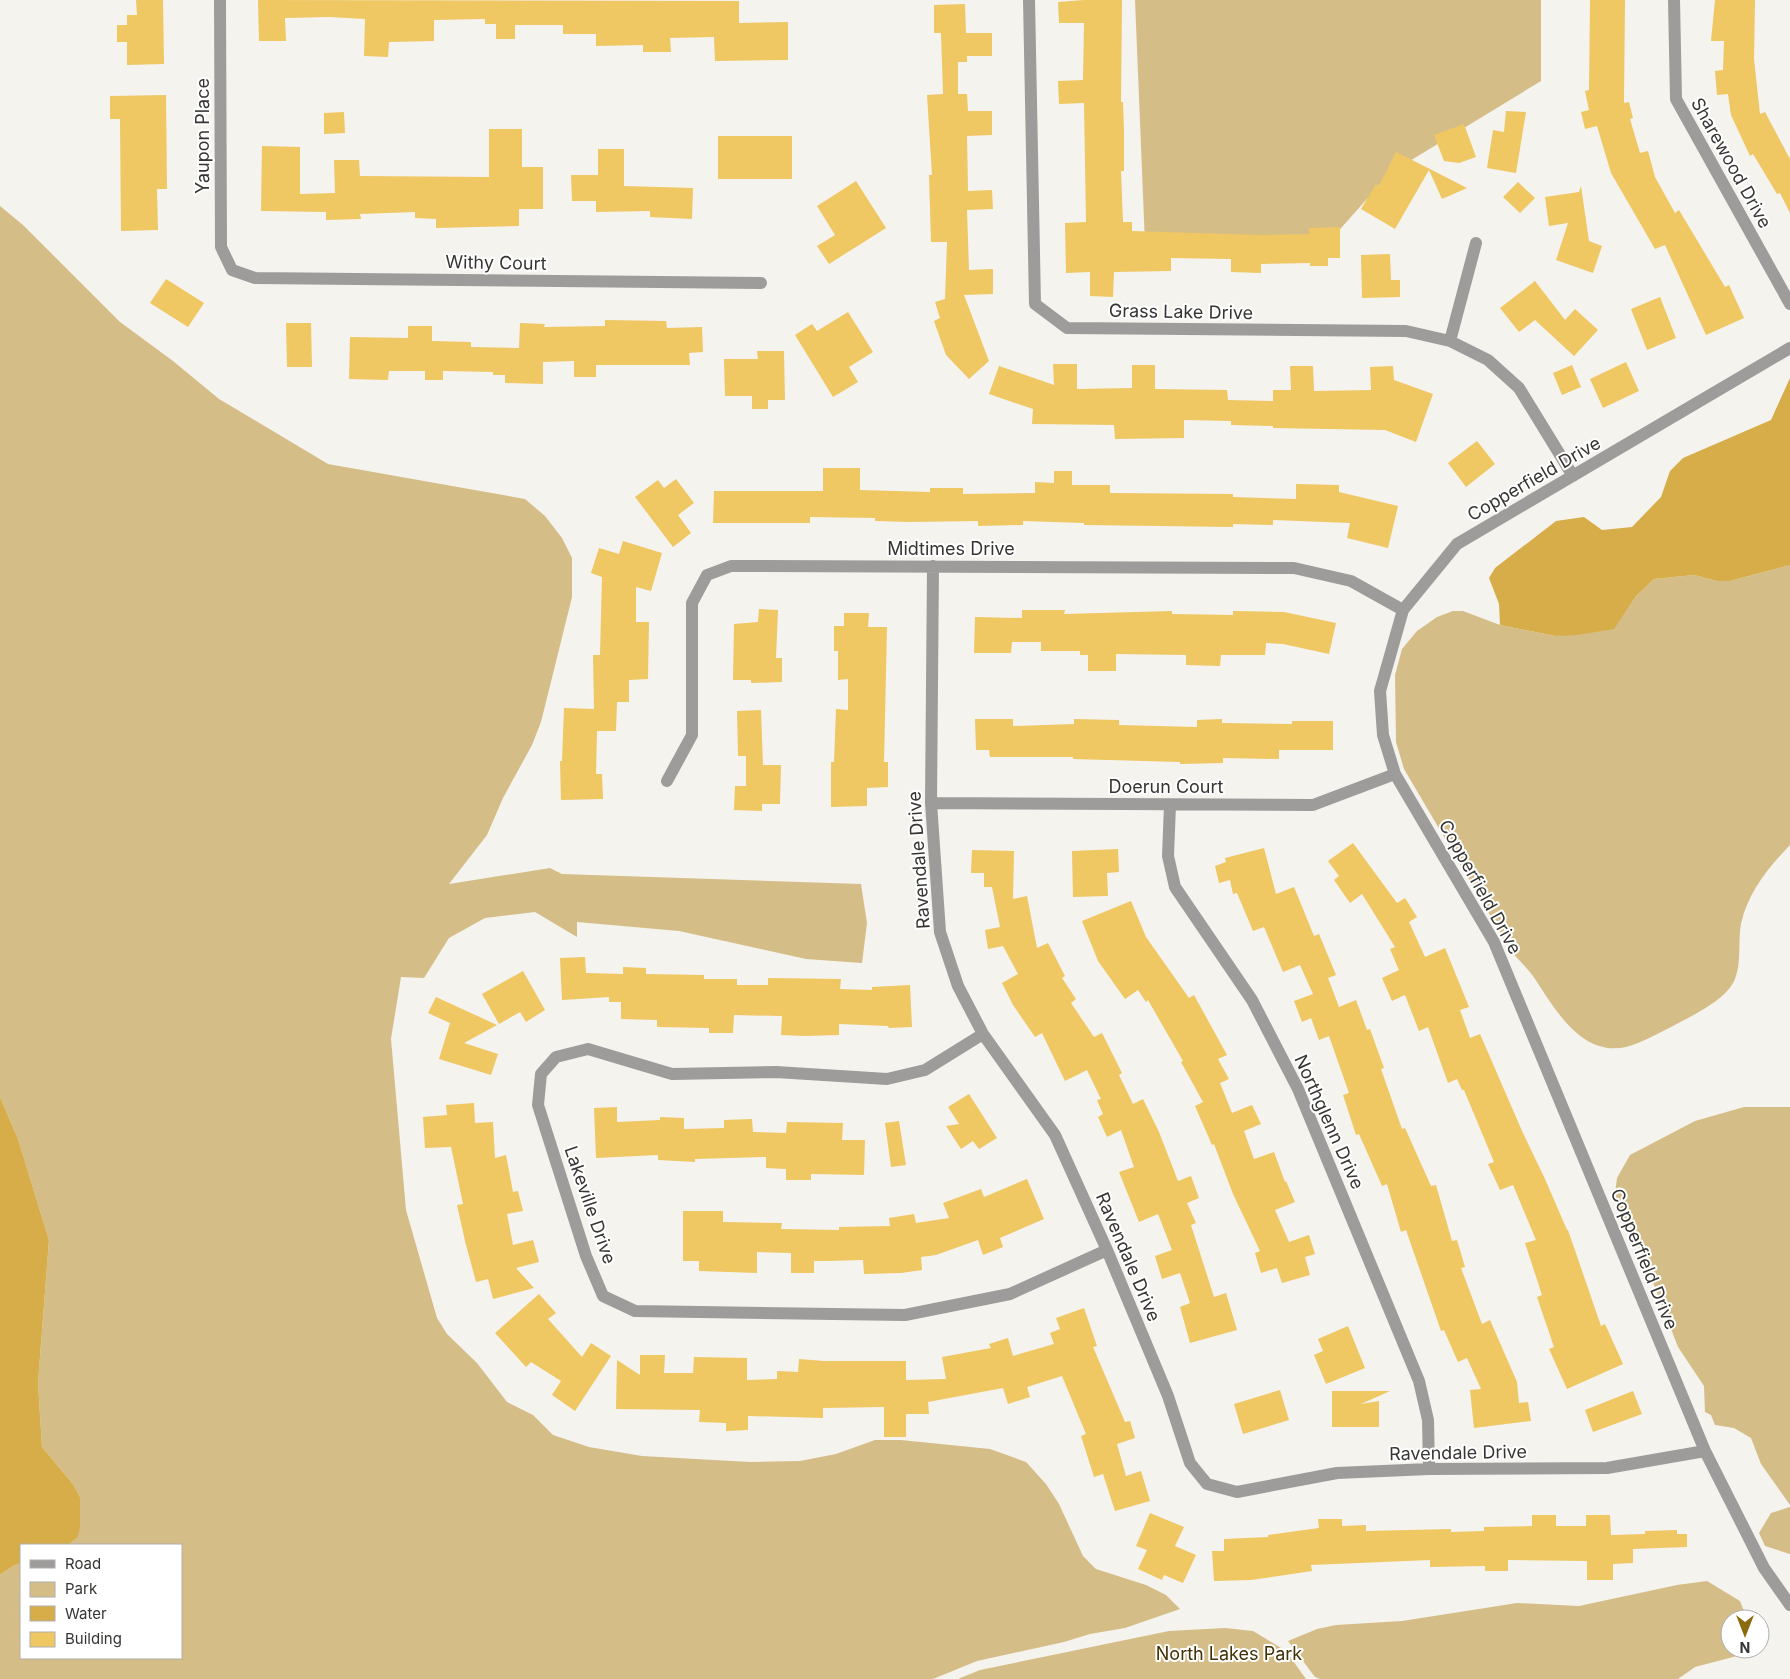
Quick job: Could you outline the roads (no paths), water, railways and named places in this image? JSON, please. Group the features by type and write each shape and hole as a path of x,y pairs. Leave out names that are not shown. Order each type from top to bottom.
{"street":[{"name":"Yaupon Place","path":"220,0 221,247 232,270"},
{"name":"Grass Lake Drive","path":"1028,0 1035,304 1067,328 1406,331 1450,341 1488,360 1519,388 1573,476"},
{"name":"Sharewood Drive","path":"1674,0 1676,99 1790,304"},
{"path":"1450,341 1476,243"},
{"name":"Withy Court","path":"232,270 255,278 761,283"},
{"name":"Copperfield Drive","path":"1790,348 1457,544 1403,610 1380,691 1383,735 1395,774 1494,942 1705,1451 1764,1568 1790,1605"},
{"name":"Midtimes Drive","path":"667,781 692,736 692,603 707,575 731,566 1294,568 1351,582 1403,610"},
{"name":"Ravendale Drive","path":"933,566 931,803 940,932 958,986 983,1034 1055,1135 1107,1250 1168,1396 1190,1463 1207,1484 1237,1492 1337,1473 1607,1468 1705,1451"},
{"name":"Doerun Court","path":"931,803 1313,805 1395,774"},
{"name":"Northglenn Drive","path":"1170,805 1168,856 1175,888 1252,1000 1298,1090 1419,1382 1428,1420 1429,1470"},
{"name":"Lakeville Drive","path":"983,1034 926,1070 887,1079 776,1072 672,1074 588,1049 556,1057 541,1074 538,1105 586,1256 603,1296 634,1311 905,1314 1010,1294 1107,1250"}],"water":[{"path":"1790,378 1790,565 1730,581 1717,581 1694,575 1654,579 1636,596 1614,629 1577,635 1555,636 1500,625 1499,604 1489,578 1495,568 1556,521 1584,517 1602,530 1632,527 1661,497 1670,471 1683,458 1771,420"},
{"path":"0,1097 18,1139 49,1240 38,1383 42,1447 73,1484 80,1497 80,1528 77,1538 69,1544 20,1544 20,1563 0,1575"}],"park label":[{"name":"North Lakes Park","path":"1229,1654"}]}
